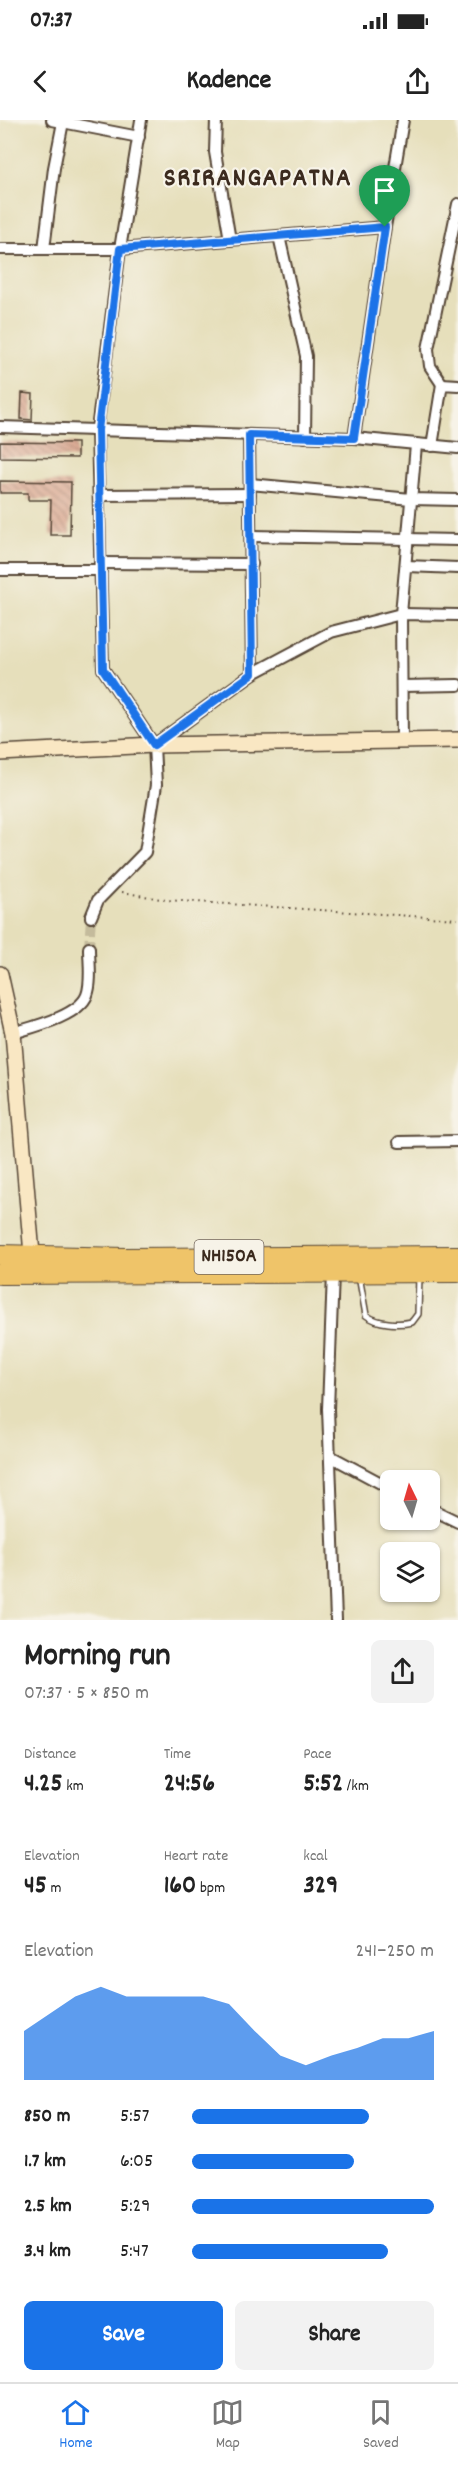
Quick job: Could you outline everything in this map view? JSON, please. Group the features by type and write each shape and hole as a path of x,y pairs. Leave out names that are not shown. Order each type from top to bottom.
{"highway":[{"name":"NH150A","path":"0,1255 33,1266 333,1273 358,1265 420,1272 458,1272"},
{"name":"NH150A","path":"0,1274 33,1266 358,1265 458,1256"}],"street":[{"path":"91,917 98,900 144,852 156,785 154,745 103,669 100,567 98,430 120,249 141,120"},
{"path":"216,120 215,152 230,240"},
{"path":"354,438 403,120"},
{"path":"44,249 57,121 139,136"},
{"path":"432,446 442,384 430,366 428,349 458,204"},
{"path":"0,249 120,249 385,227"},
{"path":"279,236 306,356 305,437"},
{"path":"442,384 458,385"},
{"path":"0,427 354,438 458,448"},
{"path":"249,435 252,674"},
{"path":"402,742 401,614 416,445"},
{"path":"99,495 250,489 458,500"},
{"path":"252,536 458,540"},
{"path":"0,570 252,564"},
{"path":"406,566 458,568"},
{"path":"154,745 252,674 331,632 401,614 458,615"},
{"path":"402,686 458,685"},
{"path":"0,753 154,745 458,740"},
{"path":"13,1033 50,1022 82,1004 88,993 89,948"},
{"path":"0,974 13,1033 33,1266"},
{"path":"399,1142 458,1141"},
{"path":"333,1273 328,1409 336,1620"},
{"path":"330,1456 380,1483"},
{"path":"440,1513 458,1522"}],"lane":[{"path":"358,1265 366,1315 377,1321 405,1324 412,1322 418,1314 420,1272"}],"path":[{"path":"113,885 123,892 166,900 458,919"}],"building":[{"path":"22,393 33,394 32,420 21,419"},
{"path":"0,442 77,443 77,458 0,457"},
{"path":"0,481 71,482 70,535 50,535 51,500 28,500 28,493 0,493"}],"tunnel":[{"path":"89,948 91,917"}],"district":[{"name":"SRIRANGAPATNA","path":"258,179"}],"route":[{"path":"385,227 354,438 249,435 252,674 154,745 103,669 98,430 120,249 385,227"}]}
